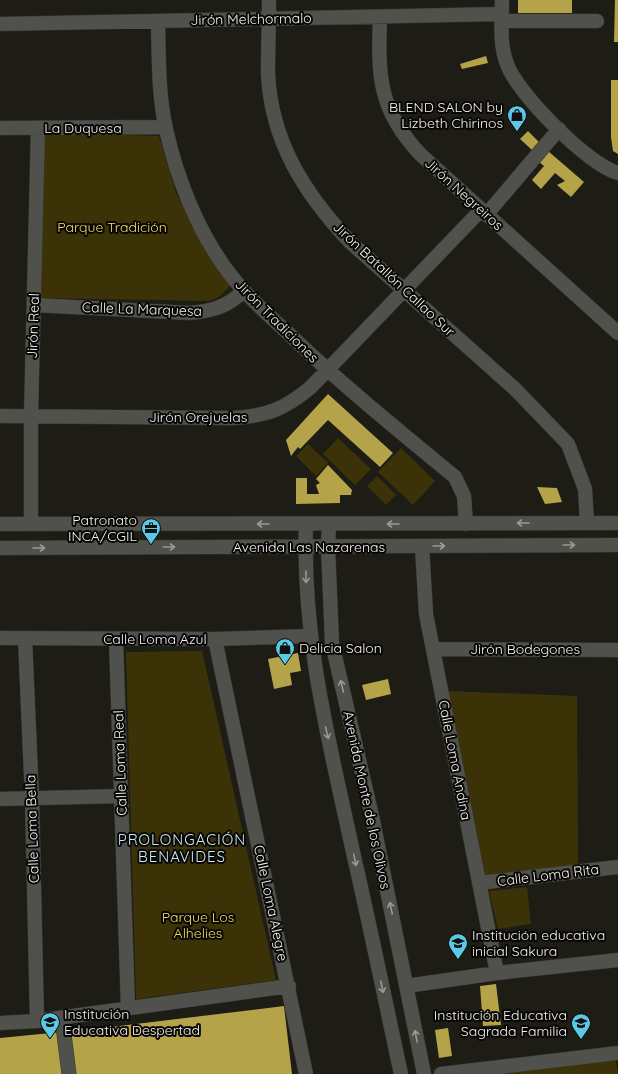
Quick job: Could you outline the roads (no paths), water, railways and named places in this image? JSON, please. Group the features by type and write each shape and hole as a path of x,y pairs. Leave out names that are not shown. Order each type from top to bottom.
{"street":[{"name":"Jirón Batallón Callao Sur","path":"269,0 270,93 280,137 291,162 305,187 326,216 350,242 514,389 568,444 585,489 586,523"},
{"name":"Jirón Melchormalo","path":"0,24 380,17 502,12 597,21"},
{"path":"502,12 502,42 505,56 513,76 534,104 559,129 593,160 618,174"},
{"name":"Jirón Negreiros","path":"380,17 379,62 382,90 388,109 408,142 618,333"},
{"name":"Jirón Tradiciones","path":"158,21 159,63 166,128 178,170 204,234 228,271 244,291 327,370 455,477 464,496 466,524"},
{"name":"La Duquesa","path":"0,128 166,128"},
{"name":"Jirón Real","path":"31,524 31,416 38,128"},
{"name":"Jirón Orejuelas","path":"0,416 251,417 268,414 296,399 327,370 484,212 559,129"},
{"name":"Calle La Marquesa","path":"34,305 190,313 224,307 235,300 244,291"},
{"name":"Avenida Las Nazarenas","path":"0,524 618,523"},
{"name":"Avenida Monte de los Olivos","path":"306,524 310,636 320,705 401,1074"},
{"name":"Avenida Monte de los Olivos","path":"328,524 332,643 372,816 424,1074"},
{"name":"Avenida Las Nazarenas","path":"0,548 618,545"},
{"name":"Calle Loma Andina","path":"422,546 426,614 432,649 497,973"},
{"name":"Calle Loma Azul","path":"0,638 215,639 310,636"},
{"name":"Calle Loma Bella","path":"25,638 32,798 37,1021"},
{"name":"Calle Loma Real","path":"116,639 128,1008"},
{"name":"Calle Loma Alegre","path":"215,639 289,986 306,1074"},
{"name":"Jirón Bodegones","path":"432,649 618,650"},
{"path":"0,799 121,796"},
{"name":"Calle Loma Rita","path":"479,883 618,867"},
{"path":"406,986 497,973 618,960"},
{"path":"0,1023 62,1018 289,986"},
{"path":"62,1018 69,1074"},
{"path":"441,1074 618,1053"}],"place":[{"name":"BLEND SALON by Lizbeth Chirinos","path":"517,132"},
{"name":"Patronato INCA/CGIL","path":"151,545"},
{"name":"Delicia Salon","path":"285,665"},
{"name":"Institución educativa inicial Sakura","path":"458,960"},
{"name":"Institución Educativa Despertad","path":"50,1039"},
{"name":"Institución Educativa Sagrada Familia","path":"581,1040"}],"district":[{"name":"PROLONGACIÓN BENAVIDES","path":"182,848"}],"park label":[{"name":"Parque Tradición","path":"112,227"},
{"name":"Parque Los Alhelies","path":"198,926"}]}
